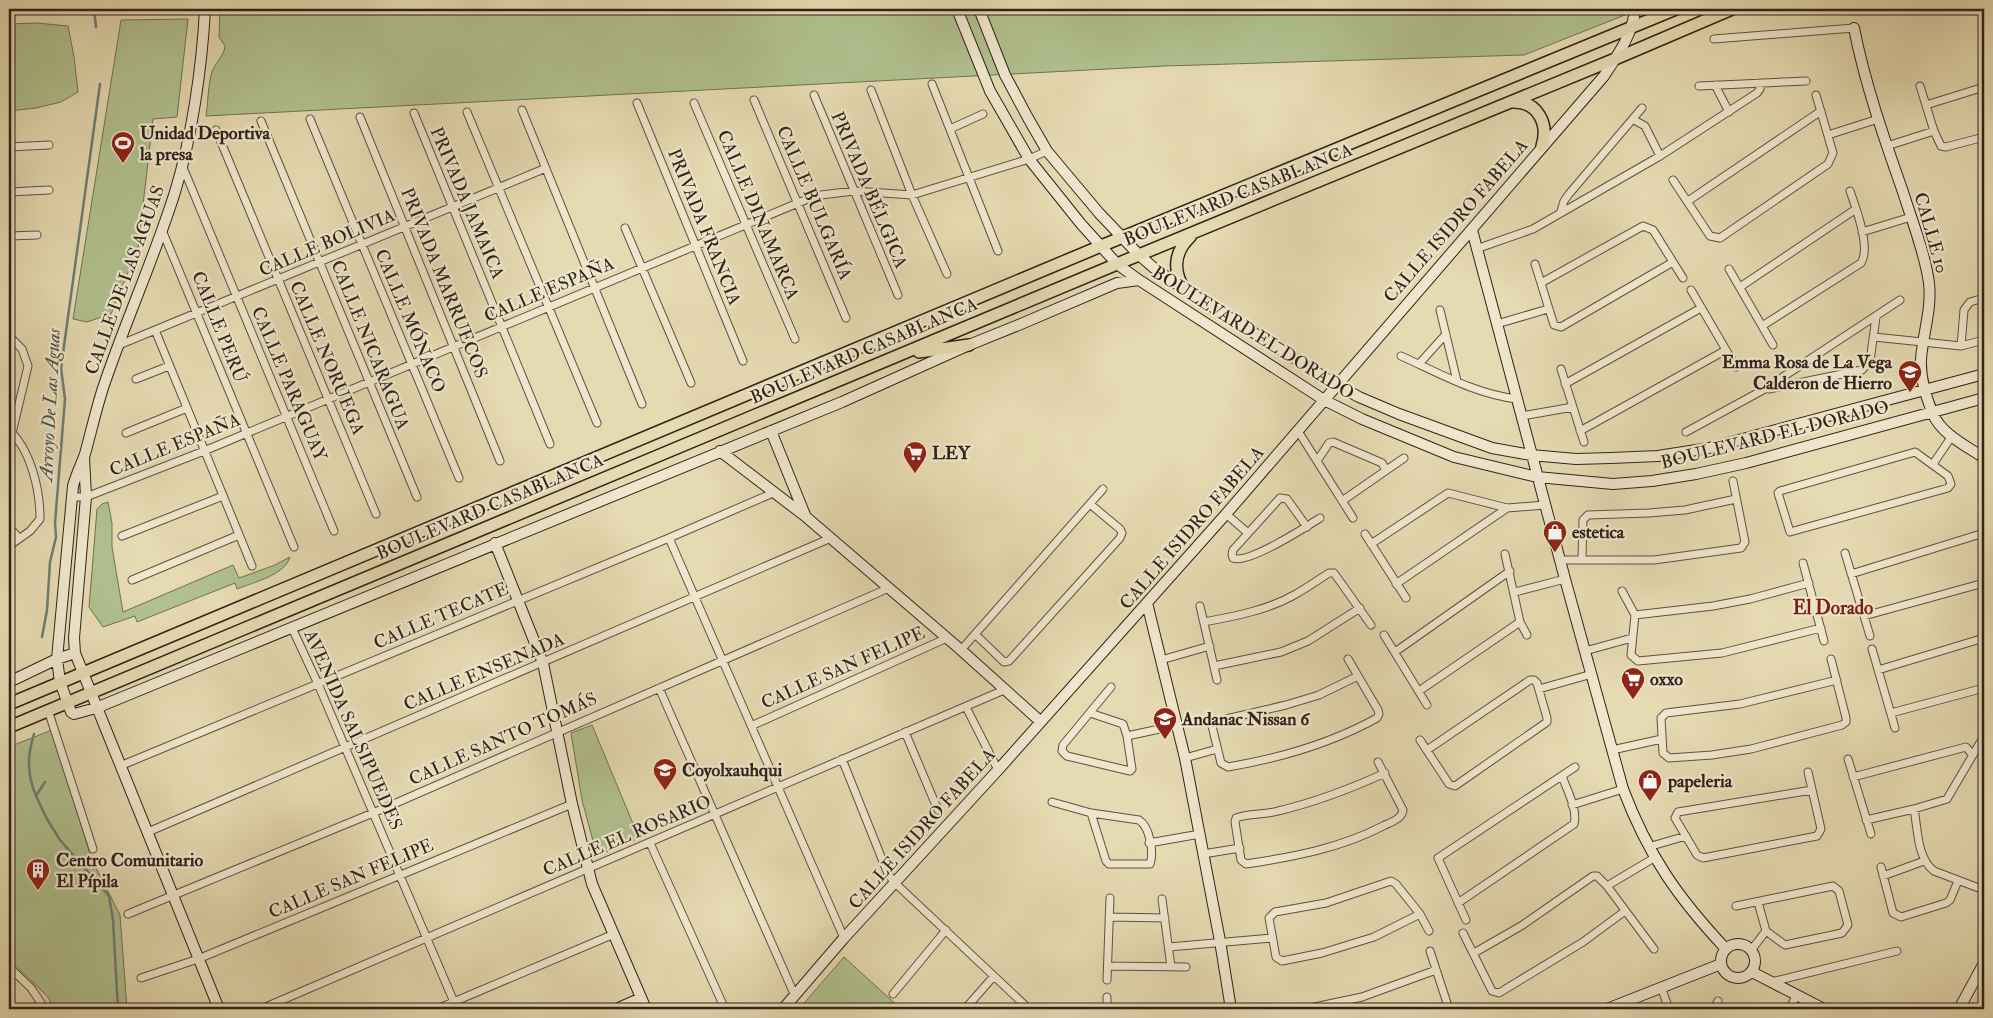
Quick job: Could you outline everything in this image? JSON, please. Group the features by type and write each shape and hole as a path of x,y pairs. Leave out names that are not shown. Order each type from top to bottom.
{"main road":[{"name":"BOULEVARD CASABLANCA","path":"9,704 1101,246 1676,9"},
{"name":"BOULEVARD CASABLANCA","path":"9,727 1732,9"},
{"path":"1508,102 1527,104 1536,110 1542,118 1545,127 1542,146"},
{"path":"1184,289 1178,279 1177,257 1181,247 1188,238 1198,232"},
{"path":"902,355 969,345"}],"street":[{"name":"CALLE DE LAS AGUAS","path":"67,702 60,682 57,658 72,497 76,473 84,456 103,388 162,230 182,164 201,54 205,9"},
{"name":"BOULEVARD EL DORADO","path":"956,9 990,91 1029,158 1081,224 1117,264 1324,400 1362,419 1454,457 1537,477 1612,484 1652,482 1746,463 1984,398"},
{"name":"BOULEVARD EL DORADO","path":"979,9 1005,76 1047,151 1099,213 1139,255 1184,289 1337,385 1358,397 1442,431 1492,448 1532,455 1576,459 1658,456 1709,448 1984,374"},
{"name":"CALLE ISIDRO FABELA","path":"783,1009 844,938 998,770 1226,514 1604,76 1632,27 1635,9"},
{"path":"1714,39 1854,28"},
{"name":"CALLE 10","path":"1854,28 1861,61 1878,119 1911,217 1929,283 1930,298 1921,371 1925,389 1936,422 1952,436 1984,458"},
{"path":"1699,86 1806,81"},
{"path":"1476,249 1533,229 1561,211 1660,156 1757,93 1760,89 1760,83"},
{"path":"932,84 998,251"},
{"path":"1715,85 1729,112"},
{"path":"1920,86 1940,146 1946,148 1984,137"},
{"path":"1926,105 1984,87"},
{"path":"872,90 912,195 946,274"},
{"path":"1673,180 1710,236 1720,238 1828,164 1833,152 1816,95"},
{"name":"PRIVADA BÉLGICA","path":"814,96 898,295"},
{"name":"CALLE BULGARÍA","path":"754,100 846,318"},
{"name":"PRIVADA FRANCIA","path":"637,103 743,361"},
{"name":"CALLE DINAMARCA","path":"694,103 795,339"},
{"path":"1561,211 1564,201 1569,194 1634,120 1642,108"},
{"path":"522,110 642,404"},
{"path":"1688,201 1821,111"},
{"path":"467,112 597,422"},
{"name":"PRIVADA JAMAICA","path":"414,113 550,444"},
{"path":"950,128 983,114"},
{"name":"PRIVADA MARRUECOS","path":"360,117 500,460"},
{"name":"CALLE MÓNACO","path":"310,119 460,478"},
{"path":"1828,135 1878,119"},
{"path":"1634,120 1645,126 1660,156"},
{"name":"CALLE NICARAGUA","path":"261,121 417,496"},
{"name":"CALLE NORUEGA","path":"216,130 376,514"},
{"path":"1887,146 1934,131"},
{"path":"9,147 49,145"},
{"name":"CALLE ESPAÑA","path":"72,497 86,497 204,451 797,203 821,195 854,191 912,195 969,178 1047,151"},
{"name":"CALLE PARAGUAY","path":"182,164 334,531"},
{"name":"CALLE BOLIVIA","path":"119,345 546,168"},
{"path":"9,192 49,190"},
{"path":"1762,326 1860,262 1865,252 1862,232 1850,191"},
{"path":"1740,287 1856,209"},
{"path":"1862,232 1911,217"},
{"path":"1541,282 1643,226 1652,230 1683,278"},
{"path":"625,228 691,383"},
{"name":"CALLE PERÚ","path":"162,230 294,547"},
{"path":"1472,230 1544,505 1623,789 1634,818 1654,858 1687,906 1726,949"},
{"path":"9,236 37,235"},
{"path":"1535,264 1554,325 1561,327 1673,262"},
{"path":"1729,268 1773,345"},
{"path":"67,702 74,714 78,715 96,708 842,402 969,345 1118,283 1139,280"},
{"path":"1691,290 1736,367"},
{"path":"1961,346 1964,310 1970,302 1984,298"},
{"path":"1686,432 1763,390 1876,318 1900,300"},
{"path":"1565,384 1701,308"},
{"path":"1497,324 1548,309"},
{"path":"1440,310 1457,381"},
{"path":"1763,390 1862,370 1870,361 1876,318"},
{"path":"155,330 252,566"},
{"path":"1419,364 1446,334"},
{"path":"9,336 22,349 28,366 11,431 30,464 40,499 40,519 30,531 9,546"},
{"path":"1874,337 1961,346 1984,340"},
{"path":"1580,431 1726,350"},
{"path":"1401,356 1482,392 1517,399"},
{"path":"136,379 170,366"},
{"path":"1561,369 1584,442"},
{"path":"1522,416 1573,407"},
{"path":"126,433 187,408"},
{"path":"771,431 805,516"},
{"path":"1298,431 1353,518"},
{"path":"1934,464 1952,436"},
{"path":"1317,461 1329,443 1332,442 1382,463 1386,470"},
{"path":"720,451 805,516 961,650 1041,722"},
{"path":"1911,453 1919,454 1934,464 1951,480 1951,484 1943,490 1790,532 1778,493 1780,491 1911,453"},
{"name":"CALLE DE LAS AGUAS","path":"84,456 86,497 74,638 75,653 219,1009"},
{"path":"1342,501 1404,458"},
{"path":"1560,560 1654,560 1741,548 1745,542 1733,480"},
{"path":"961,650 1102,489"},
{"name":"CALLE TECATE","path":"120,766 519,601 773,493"},
{"path":"1371,544 1448,493 1507,508 1544,505"},
{"path":"122,536 223,496"},
{"path":"1306,527 1287,499 1284,497 1280,498 1233,550 1232,554 1237,560 1267,549 1306,527 1320,518"},
{"path":"1582,559 1583,520 1588,515 1685,510 1736,499"},
{"path":"976,635 1004,662 1010,660 1120,538 1122,533 1120,529 1090,504"},
{"path":"1396,584 1507,508"},
{"path":"1226,514 1248,533"},
{"path":"9,527 20,538"},
{"path":"1851,574 1984,533"},
{"path":"1364,534 1406,598"},
{"path":"132,580 239,536"},
{"path":"669,538 844,938"},
{"name":"CALLE ENSENADA","path":"148,832 831,538"},
{"path":"495,543 543,663 572,804 588,870 646,1009"},
{"path":"1845,553 1870,636"},
{"path":"1505,554 1515,592 1520,622 1527,635"},
{"path":"1803,563 1824,641"},
{"path":"1394,652 1510,571"},
{"path":"1204,622 1242,615 1270,606 1296,594 1329,573 1334,572 1371,625"},
{"path":"1515,592 1565,579"},
{"path":"1635,615 1713,606 1750,599 1808,583"},
{"path":"1864,616 1984,583"},
{"name":"CALLE SANTO TOMÁS","path":"128,914 373,812 889,588"},
{"path":"1622,591 1635,615 1632,655 1638,662 1722,653 1821,628"},
{"path":"1147,603 1185,758 1231,1009"},
{"path":"1200,606 1217,680"},
{"path":"1214,666 1281,652 1308,641 1360,608"},
{"path":"1419,691 1520,622"},
{"name":"AVENIDA SALSIPUEDES","path":"292,628 318,684 456,1006"},
{"path":"1384,635 1427,705"},
{"name":"CALLE SAN FELIPE","path":"751,726 947,638"},
{"path":"1585,651 1632,638"},
{"path":"1878,670 1984,638"},
{"path":"1161,660 1210,646"},
{"path":"1872,648 1895,728"},
{"path":"9,682 57,658 75,653"},
{"path":"1348,659 1358,676 1379,714 1377,718 1350,732 1269,760 1228,767 1221,763 1212,726 1217,720 1250,714 1319,695 1358,676"},
{"path":"1831,659 1846,718 1846,722 1842,725 1751,749 1712,755 1669,758 1663,753 1661,718 1666,713 1740,704 1836,680"},
{"path":"1539,689 1592,674"},
{"path":"1420,740 1449,784 1455,786 1544,725 1547,718 1539,689 1534,680 1530,680 1427,750"},
{"path":"659,688 795,996"},
{"path":"1090,713 1119,722 1125,728 1133,767 1130,771 1064,754 1062,751 1064,745 1090,713 1111,688"},
{"path":"1891,714 1984,688"},
{"name":"CALLE EL ROSARIO","path":"261,1009 1004,690"},
{"path":"966,707 998,770"},
{"path":"48,710 93,849"},
{"path":"1127,736 1178,725"},
{"path":"905,732 938,810"},
{"path":"1866,820 1947,799 1984,736"},
{"path":"1612,750 1662,739"},
{"path":"1854,777 1966,747 1972,754"},
{"path":"1185,758 1217,749"},
{"path":"1848,758 1871,834"},
{"path":"842,759 883,864 895,883 1029,1009"},
{"path":"1378,762 1385,773 1403,810 1400,817 1340,844 1280,859 1246,864 1241,860 1236,818 1274,813 1310,803 1345,792 1385,773"},
{"path":"1466,920 1438,861 1440,856 1575,767"},
{"path":"1808,772 1821,829 1817,836 1703,858 1697,855 1675,818 1678,812 1812,790"},
{"path":"1458,903 1571,827 1576,819 1562,776"},
{"path":"1572,805 1623,789"},
{"path":"1052,802 1091,813 1139,820 1146,827 1152,862 1138,866 1109,864 1106,861 1091,813"},
{"name":"CALLE SAN FELIPE","path":"141,978 198,959 572,804"},
{"path":"1914,809 1924,861 1934,871 1984,890"},
{"path":"1150,843 1200,834"},
{"path":"1648,847 1686,836"},
{"path":"650,843 724,1009"},
{"path":"1203,854 1240,848"},
{"path":"1607,886 1654,858"},
{"path":"1883,876 1924,861"},
{"path":"1881,867 1893,913 1901,917 1946,903 1950,900 1958,880"},
{"path":"1474,953 1521,926 1593,876 1600,878 1607,886 1654,949"},
{"path":"1420,914 1374,937 1322,953 1282,961 1276,957 1269,918 1275,912 1326,903 1391,881 1396,884 1420,914 1429,931"},
{"path":"1736,906 1833,886 1839,891 1848,926 1842,932 1785,945 1766,931 1758,902"},
{"path":"1107,980 1110,898"},
{"path":"1162,899 1171,967"},
{"path":"1463,933 1492,991 1499,993 1582,942 1625,911"},
{"path":"1109,917 1165,918"},
{"path":"893,994 946,930"},
{"path":"1752,949 1766,931"},
{"path":"437,1009 456,1006 614,934"},
{"path":"1169,946 1272,938"},
{"path":"1736,944 1752,949 1756,961 1752,972 1748,976 1737,979 1727,974 1721,964 1722,953 1726,949 1736,944"},
{"path":"1430,951 1449,1009"},
{"path":"1771,982 1897,951"},
{"path":"1607,1009 1721,964"},
{"path":"1959,1009 1984,964"},
{"path":"1108,966 1186,967"},
{"path":"9,967 31,988 45,1009"},
{"path":"1305,1009 1362,996 1436,970"},
{"path":"1752,972 1824,1009"},
{"path":"965,1009 994,976"},
{"path":"1661,987 1669,1009"},
{"path":"1789,1009 1797,995"},
{"path":"1107,997 1107,1009"},
{"path":"616,1009 641,998"},
{"path":"1714,1009 1718,1001"}],"green space":[{"path":"220,9 1640,9 1524,55 1165,66 206,116 211,75 225,46 219,37"},
{"name":"Unidad Deportiva la presa","path":"188,19 177,117 153,119 138,248 111,314 87,322 73,319 121,20"},
{"path":"37,23 68,26 78,92 61,102 36,108 9,111 9,24"},
{"path":"108,502 112,523 112,547 123,612 233,565 239,578 275,565 290,557 282,569 260,581 237,589 235,583 137,622 135,616 103,627 89,607 97,509 102,504"},
{"path":"592,725 639,838 597,856 582,800 571,733"},
{"path":"52,730 92,860 120,915 127,1009 54,1009 48,997 9,959 9,881 15,873 9,865 9,747"},
{"path":"844,957 901,1009 799,1009"}],"waterway":[{"path":"94,9 96,27"},
{"name":"Arroyo De Las Aguas","path":"42,637 47,610 50,562 56,537 55,523 65,399 61,368 100,84"},
{"path":"34,734 29,765 36,796"},
{"name":"Arroyo De Las Aguas","path":"45,782 36,796 47,819 60,840 109,896 113,920 118,1009"}],"place":[{"name":"Unidad Deportiva la presa","path":"123,164"},
{"name":"Emma Rosa de La Vega Calderon de Hierro","path":"1910,393"},
{"name":"LEY","path":"915,474"},
{"name":"estetica","path":"1555,553"},
{"name":"oxxo","path":"1633,700"},
{"name":"Andanac Nissan 6","path":"1165,740"},
{"name":"Coyolxauhqui","path":"665,791"},
{"name":"papeleria","path":"1650,802"},
{"name":"Centro Comunitario El Pípila","path":"38,891"}],"district":[{"name":"El Dorado","path":"1833,608"}]}
